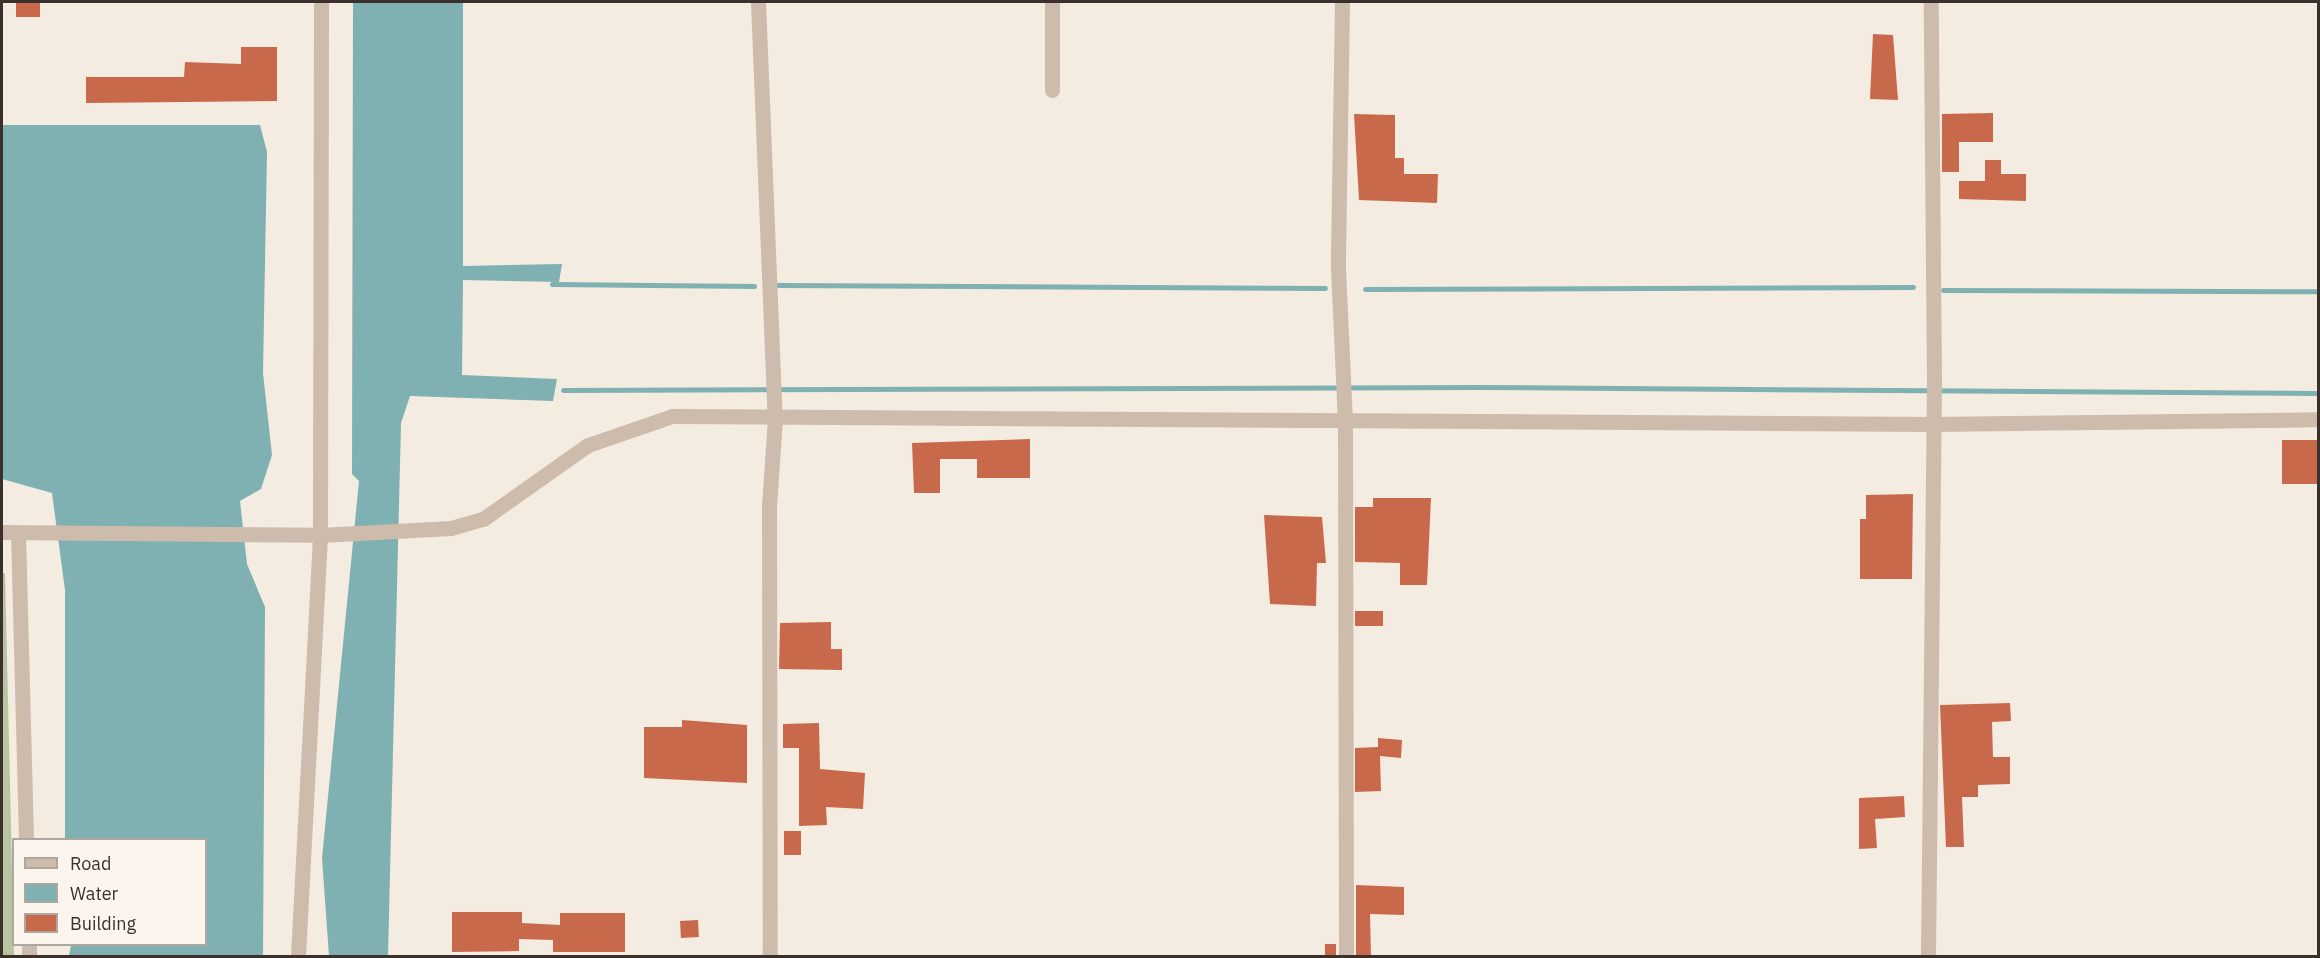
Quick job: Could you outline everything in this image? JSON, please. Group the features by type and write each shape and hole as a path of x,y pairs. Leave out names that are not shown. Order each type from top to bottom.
{"street":[{"path":"298,957 320,535 321,2"},
{"path":"758,2 770,382 775,418 769,505 770,957"},
{"path":"1052,2 1052,90"},
{"path":"1342,2 1338,268 1345,420 1346,957"},
{"path":"1928,957 1934,381 1931,2"},
{"path":"2,532 320,535 407,533 483,519 588,445 632,425 672,416 1345,420 2319,419"},
{"path":"18,533 26,838"}],"green space":[{"path":"2,573 5,573 14,956 2,956"}],"water":[{"path":"353,2 463,2 463,266 562,264 559,282 463,280 462,375 557,379 553,401 410,396 401,423 388,956 329,956 322,858 359,481 352,474"},
{"path":"2,125 260,125 267,152 263,373 272,455 261,489 240,501 247,564 265,607 263,956 69,956 71,946 207,946 207,838 65,838 65,590 52,493 2,479"}],"building":[{"path":"16,2 40,2 40,17 16,17"},
{"path":"1873,34 1893,35 1898,100 1870,99"},
{"path":"241,47 277,47 277,101 86,103 86,77 184,77 185,62 241,64"},
{"path":"1993,113 1993,142 1959,142 1959,172 1942,172 1942,114"},
{"path":"1354,114 1395,115 1395,158 1404,158 1404,174 1438,174 1437,203 1359,200"},
{"path":"1985,160 2001,160 2001,174 2026,174 2026,201 1959,199 1959,181 1985,181"},
{"path":"1030,439 1030,478 977,478 977,459 940,459 940,493 914,493 912,443"},
{"path":"2282,440 2318,440 2318,484 2282,484"},
{"path":"1913,494 1912,579 1860,579 1860,519 1866,519 1866,495"},
{"path":"1373,498 1431,498 1427,585 1400,585 1400,563 1355,562 1355,507 1373,507"},
{"path":"1264,515 1322,517 1326,563 1317,563 1316,606 1270,604"},
{"path":"1355,611 1383,611 1383,626 1355,626"},
{"path":"831,622 831,649 842,649 842,670 779,669 780,623"},
{"path":"2010,703 2011,721 1992,722 1993,757 2010,757 2010,784 1978,785 1978,797 1962,797 1964,847 1946,847 1940,705"},
{"path":"682,720 747,725 747,783 644,778 644,727 682,727"},
{"path":"819,723 820,769 865,773 863,809 826,807 827,825 799,826 799,748 783,748 783,724"},
{"path":"1378,738 1402,740 1401,758 1380,756 1381,791 1355,792 1355,748 1378,747"},
{"path":"1904,796 1905,817 1875,819 1877,848 1859,849 1859,798"},
{"path":"784,831 801,831 801,855 784,855"},
{"path":"1356,885 1404,887 1404,915 1370,914 1371,957 1356,957"},
{"path":"452,912 522,912 522,923 560,925 560,913 625,913 625,952 553,952 553,940 519,939 519,951 452,952"},
{"path":"698,920 699,937 681,938 680,921"},
{"path":"1325,944 1336,944 1336,956 1325,956"}],"waterway":[{"path":"552,284 754,286"},
{"path":"778,285 1325,288"},
{"path":"1365,289 1913,287"},
{"path":"1943,290 2318,291"},
{"path":"563,390 1477,387 2318,393"}]}
